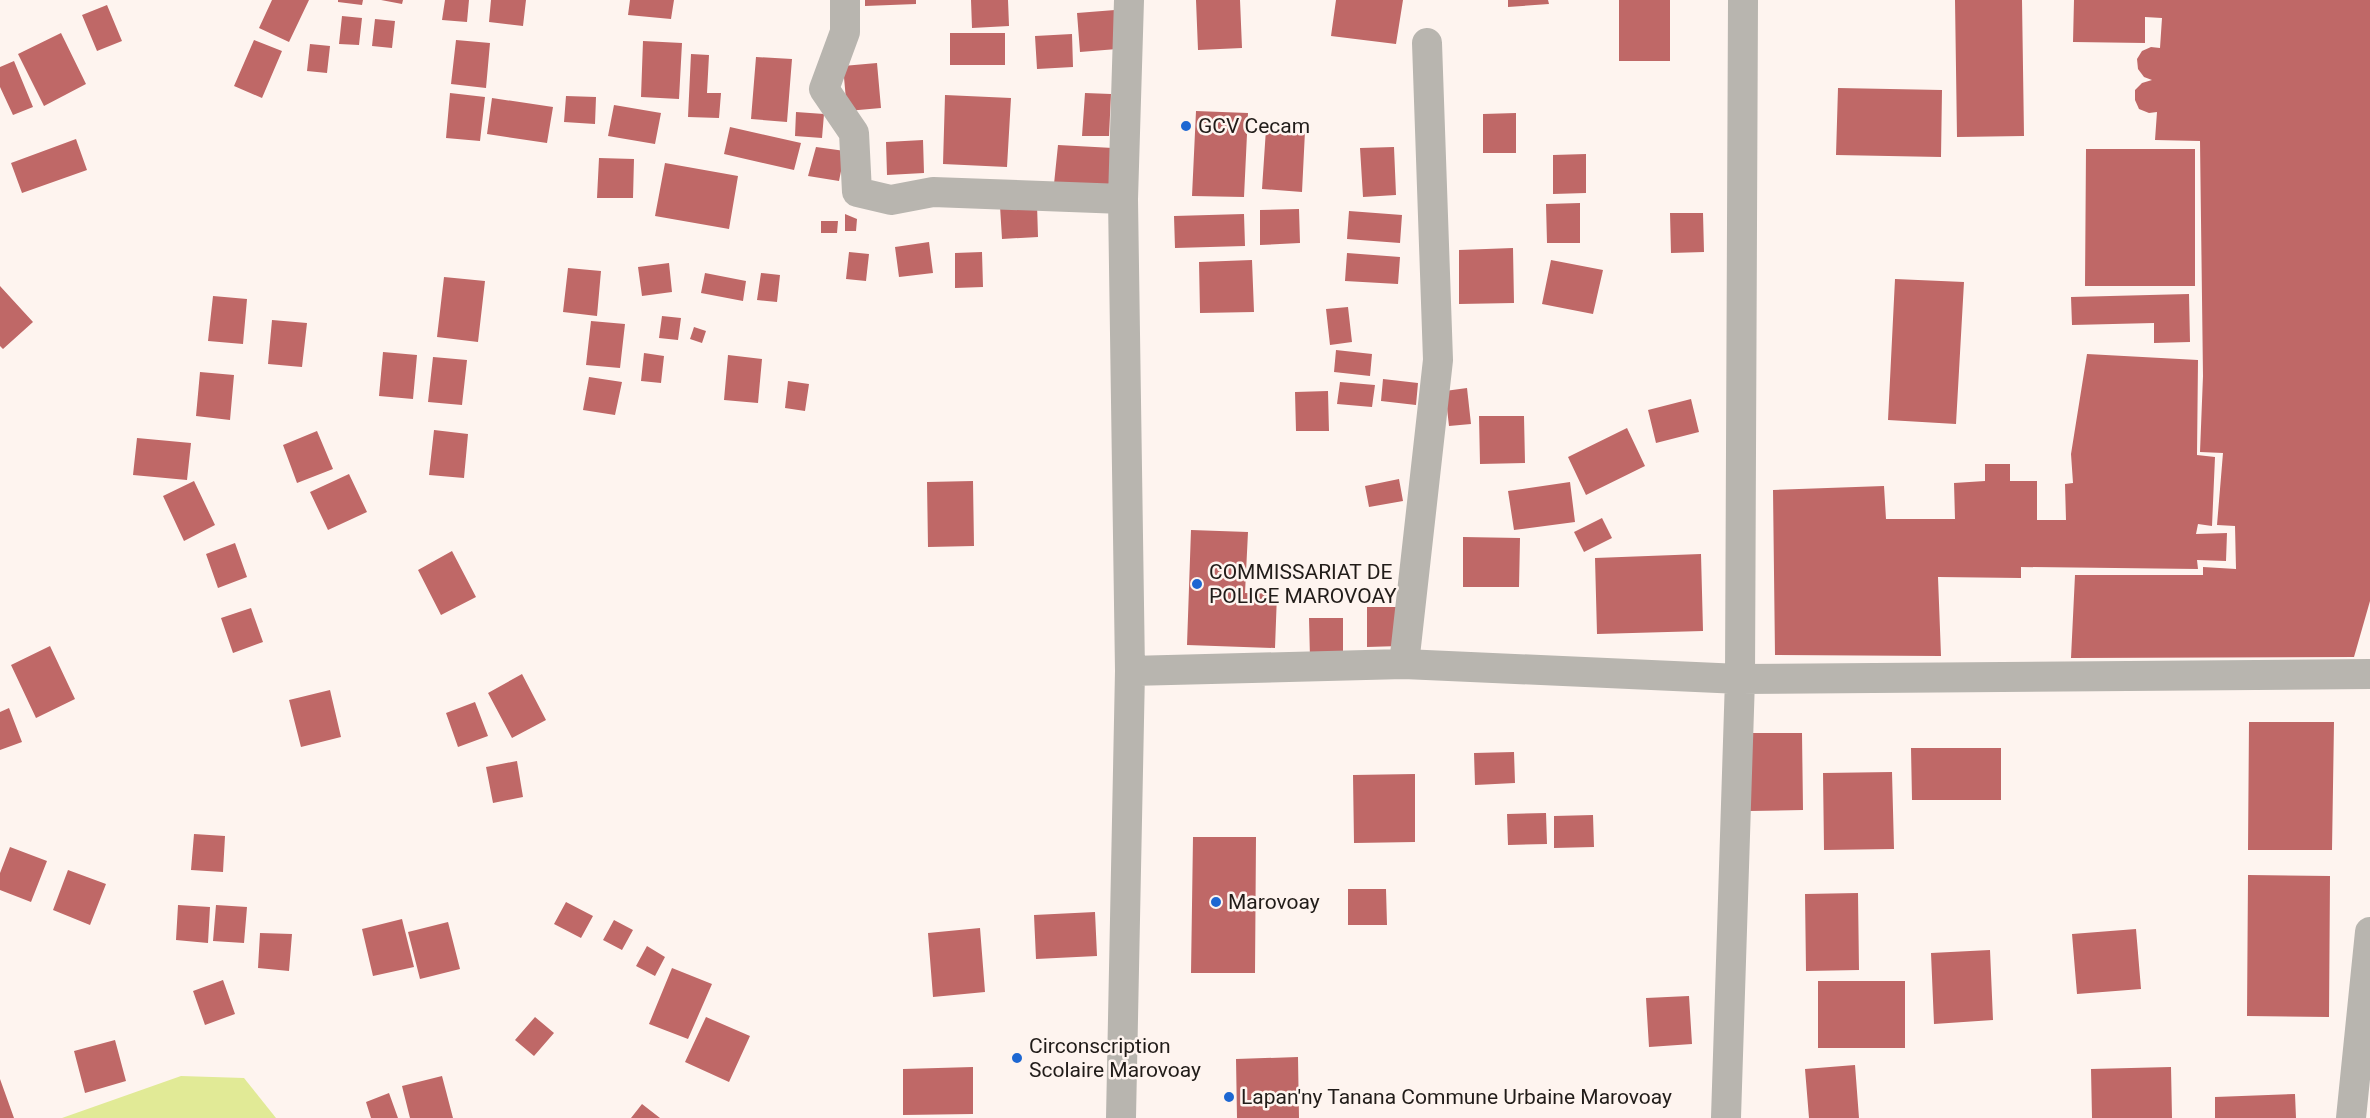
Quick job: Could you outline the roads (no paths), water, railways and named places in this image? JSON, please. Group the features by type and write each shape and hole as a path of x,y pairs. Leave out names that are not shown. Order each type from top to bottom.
{"street":[{"path":"845,0 845,32 824,89 854,133 857,192 891,200 933,192 1123,199"},
{"path":"1121,1118 1130,671 1123,199 1129,0"},
{"path":"1726,1118 1740,679 1743,0"},
{"path":"1404,664 1438,360 1427,43"},
{"path":"1130,671 1404,664 1740,679 2370,674"},
{"path":"2350,1118 2370,932"}],"place":[{"name":"GCV Cecam","path":"1186,126"},
{"name":"COMMISSARIAT DE POLICE MAROVOAY","path":"1197,584"},
{"name":"Marovoay","path":"1216,902"},
{"name":"Circonscription Scolaire Marovoay","path":"1017,1058"},
{"name":"Lapan'ny Tanana Commune Urbaine Marovoay","path":"1229,1097"}]}
